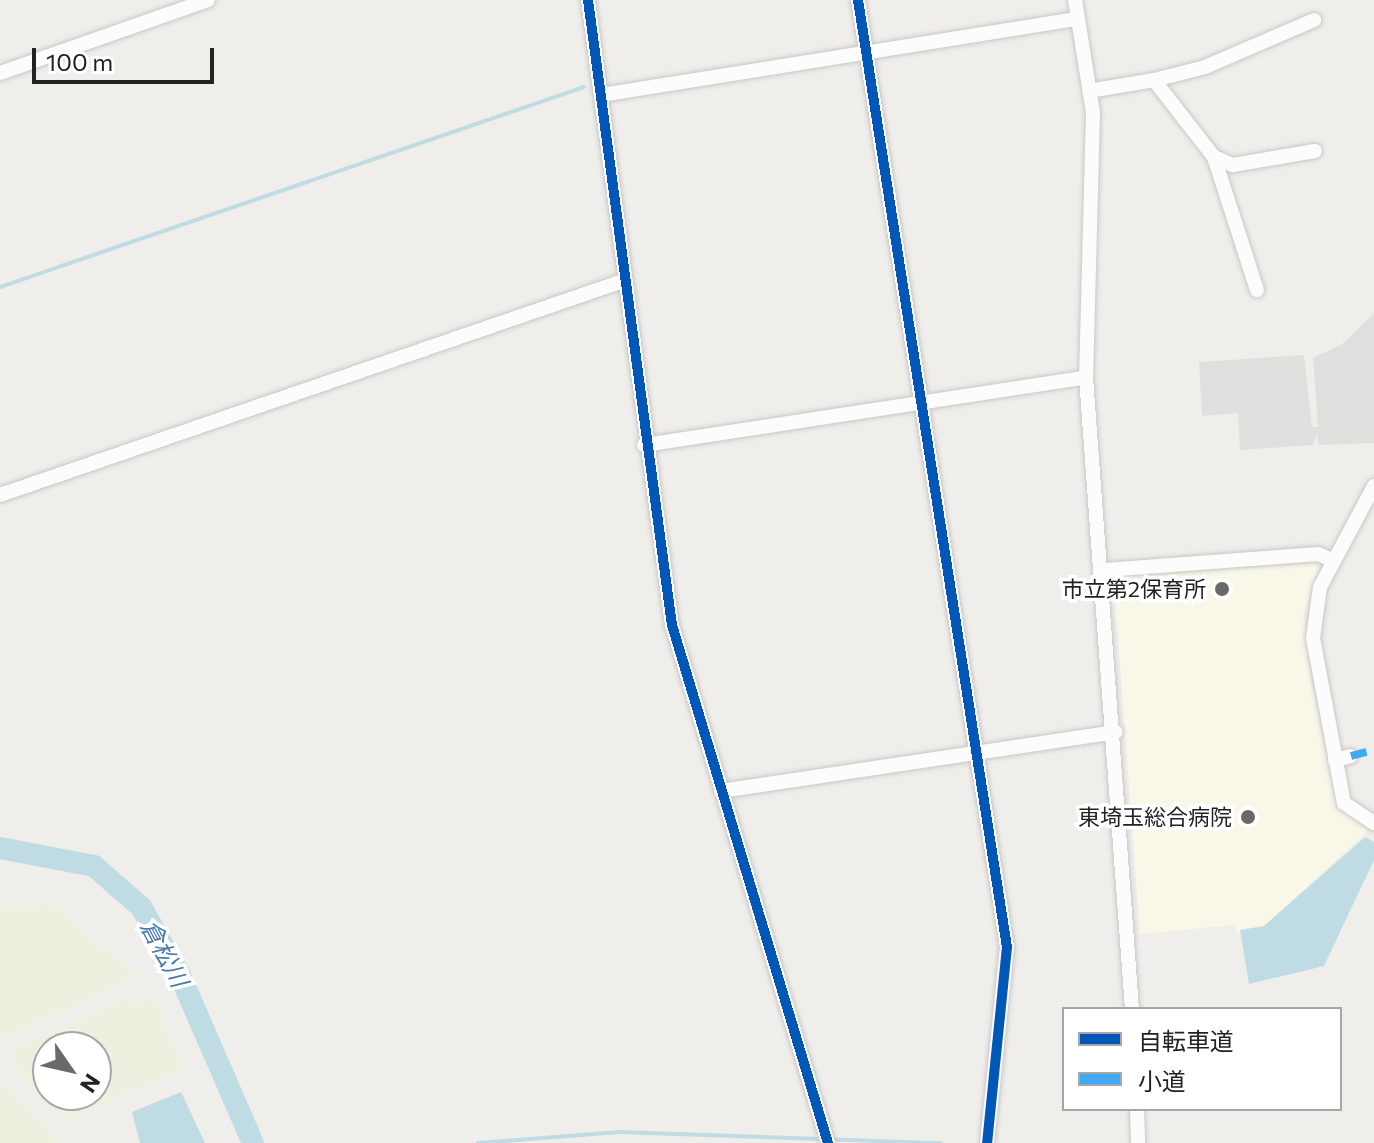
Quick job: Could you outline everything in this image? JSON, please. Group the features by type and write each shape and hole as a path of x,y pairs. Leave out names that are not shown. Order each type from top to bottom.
{"street":[{"path":"0,73 208,0"},
{"path":"588,0 644,445 672,625 828,1143"},
{"path":"858,0 1007,947 987,1143"},
{"path":"1075,0 1073,19 1089,91 1086,377 1105,570 1132,1007"},
{"path":"601,95 1073,19"},
{"path":"1089,91 1205,67 1314,20"},
{"path":"1154,80 1214,157 1257,290"},
{"path":"1214,157 1257,166 1315,151"},
{"path":"0,495 623,281"},
{"path":"644,445 1086,377"},
{"path":"1374,486 1332,560 1313,638 1344,803 1374,823"},
{"path":"1105,570 1318,554 1332,560"},
{"path":"721,791 1116,732"},
{"path":"1335,760 1351,756"},
{"path":"1137,1111 1138,1143"}],"shaded area":[{"path":"1374,313 1374,443 1319,445 1317,435 1313,445 1240,450 1238,413 1202,416 1199,362 1304,355 1312,427 1318,427 1313,358 1344,343"},
{"path":"1315,563 1319,570 1304,613 1310,674 1337,803 1368,831 1264,926 1237,934 1234,925 1140,934 1114,585 1120,577"}],"green space":[{"path":"50,903 138,976 0,1040 0,909"},
{"path":"130,995 134,1004 153,996 185,1068 112,1100 112,1031 54,1031"},
{"path":"32,1042 32,1085 4,1055"},
{"path":"0,1082 60,1143 0,1143"},
{"path":"56,1111 88,1111 65,1121"}],"water":[{"path":"1365,837 1374,842 1374,860 1324,966 1249,984 1240,930 1264,926"},
{"path":"181,1092 205,1143 140,1143 132,1112"}],"waterway":[{"path":"0,287 584,87"},
{"name":"倉松川","path":"0,848 94,866 141,907 179,973 253,1143"},
{"path":"478,1143 620,1132 941,1143"}],"marked path":[{"path":"1351,756 1374,750"}],"cycle path":[{"path":"588,0 672,625 828,1143"},
{"path":"858,0 1007,947 987,1143"}],"place":[{"name":"市立第2保育所","path":"1222,589"},
{"name":"東埼玉総合病院","path":"1248,817"}]}
